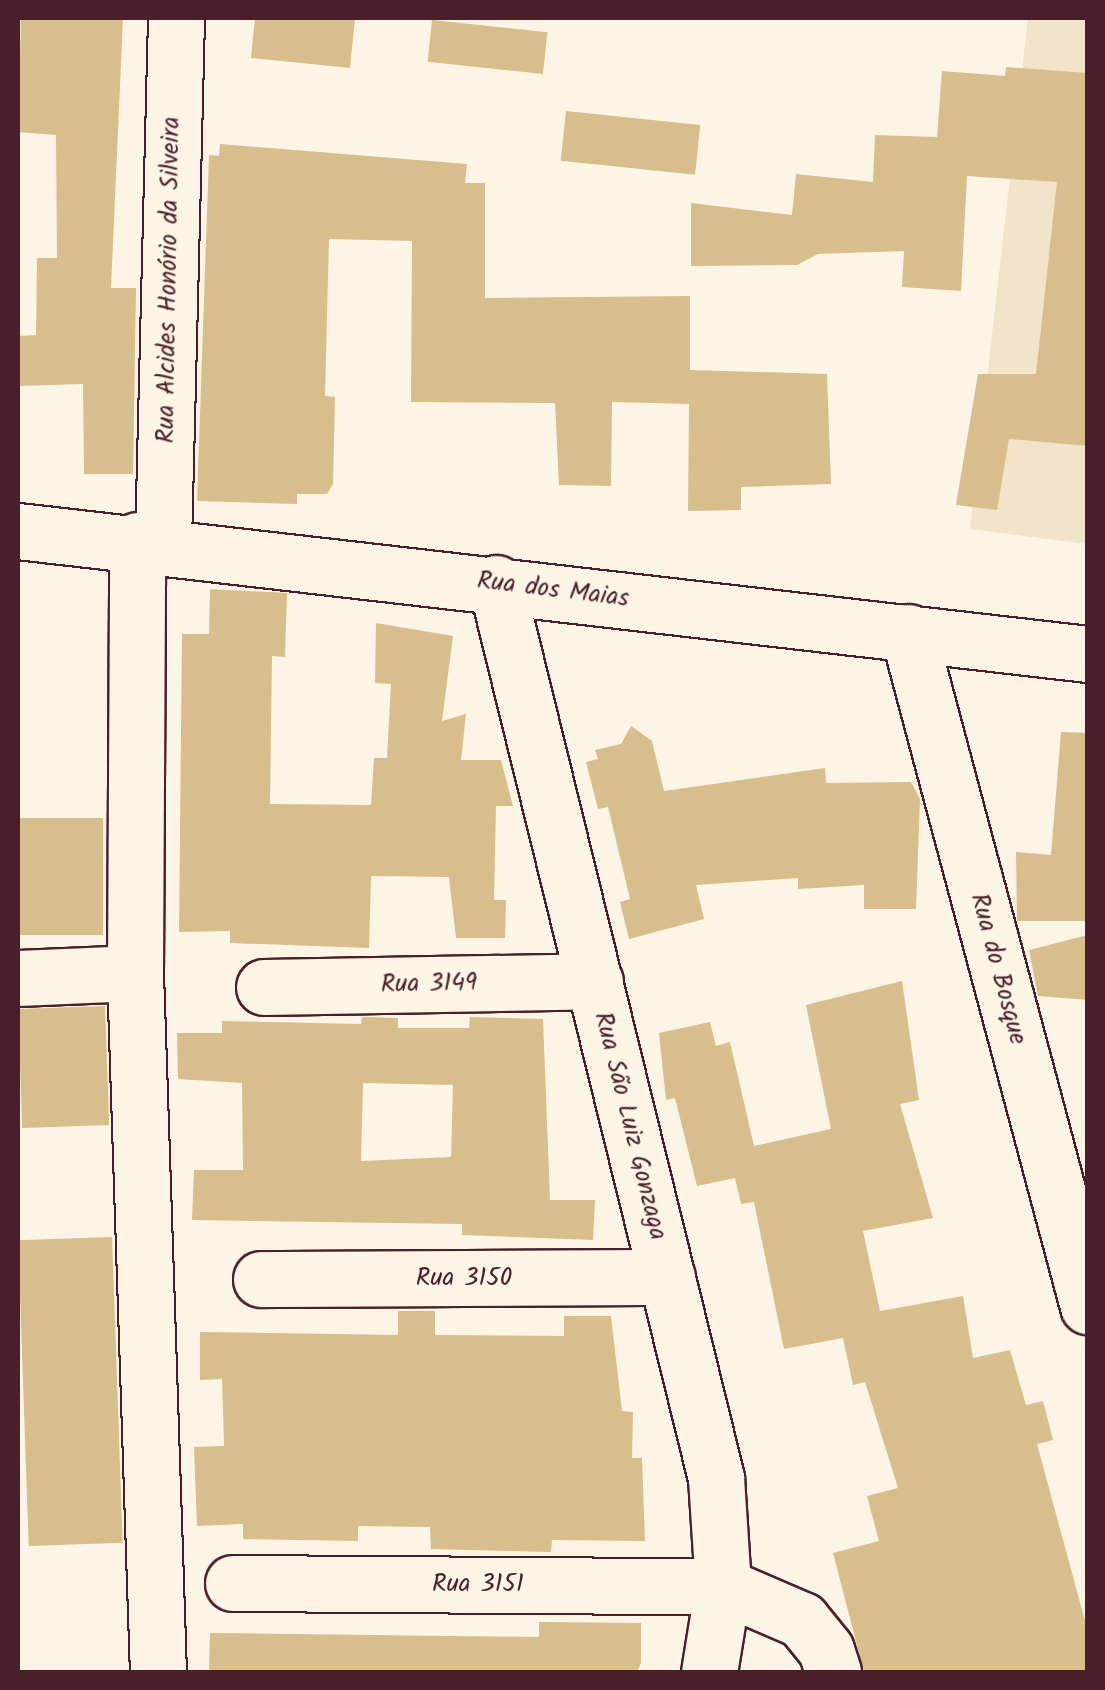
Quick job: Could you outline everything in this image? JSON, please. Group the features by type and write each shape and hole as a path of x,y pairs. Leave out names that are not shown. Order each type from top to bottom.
{"street":[{"name":"Rua Alcides Honório da Silveira","path":"158,1672 135,973 150,541 176,18"},
{"name":"Rua dos Maias","path":"18,531 150,541 1088,654"},
{"name":"Rua São Luiz Gonzaga","path":"496,584 716,1478 723,1586 709,1672"},
{"name":"Rua do Bosque","path":"908,632 1088,1306"},
{"path":"18,978 135,973"},
{"name":"Rua 3149","path":"264,987 595,981"},
{"name":"Rua 3150","path":"261,1279 667,1277"},
{"name":"Rua 3151","path":"233,1582 723,1586"},
{"path":"723,1586 802,1620 826,1650 832,1672"}],"shaded area":[{"path":"1028,18 1087,18 1087,544 970,529"}],"building":[{"path":"21,18 123,18 111,288 136,288 133,474 84,474 83,384 18,386 18,336 36,335 37,258 57,258 56,135 18,132"},
{"path":"255,18 355,18 350,68 251,58"},
{"path":"432,20 547,32 543,74 428,62"},
{"path":"1006,67 1088,73 1088,446 1009,439 997,510 956,505 978,374 1036,374 1057,182 967,176 961,291 902,287 904,251 818,254 797,265 691,266 691,203 792,215 796,174 873,182 875,135 937,137 942,71 1005,76"},
{"path":"566,111 700,125 695,175 561,161"},
{"path":"220,144 467,164 465,183 485,183 485,298 690,296 690,370 827,374 831,484 741,487 741,510 688,511 689,404 612,402 611,486 559,485 555,403 411,402 412,241 329,239 325,396 335,397 333,484 327,494 297,494 297,504 197,501 209,155 219,156"},
{"path":"210,589 287,593 285,657 272,656 270,804 371,805 374,758 387,758 391,684 375,683 376,623 453,636 442,721 466,714 461,760 501,760 513,806 496,806 494,900 506,900 505,938 456,938 449,877 371,876 369,948 230,943 230,931 179,932 182,634 209,634"},
{"path":"631,726 652,741 664,791 825,768 826,783 911,782 920,799 916,909 864,909 864,885 798,889 798,878 696,885 704,919 629,939 620,902 630,899 608,807 598,809 586,762 598,759 595,750 621,744"},
{"path":"1061,732 1088,733 1088,921 1017,921 1016,852 1051,855"},
{"path":"18,818 103,818 103,935 18,935"},
{"path":"1088,935 1088,1000 1038,996 1029,950"},
{"path":"902,981 919,1100 900,1104 933,1218 863,1231 880,1311 963,1296 973,1358 1010,1350 1026,1405 1043,1401 1053,1440 1037,1444 1088,1632 1088,1672 864,1672 833,1553 879,1541 867,1496 898,1488 865,1382 853,1385 843,1338 784,1349 754,1202 741,1204 735,1178 697,1186 675,1098 666,1100 659,1033 710,1022 716,1046 730,1042 754,1146 831,1129 806,1005"},
{"path":"105,1006 109,1125 22,1128 18,1009"},
{"path":"362,1017 398,1018 398,1028 469,1028 470,1017 543,1019 550,1200 595,1200 593,1240 462,1235 462,1224 192,1220 194,1170 243,1170 242,1083 178,1079 177,1033 222,1033 222,1021 361,1024","holes":["363,1083 453,1085 451,1157 361,1161"]},
{"path":"112,1237 123,1543 29,1546 18,1240"},
{"path":"398,1311 435,1311 435,1335 564,1336 564,1316 611,1316 622,1411 633,1412 632,1458 642,1458 645,1541 552,1540 551,1552 431,1549 430,1527 358,1526 358,1541 243,1539 243,1524 197,1526 194,1447 224,1446 222,1379 200,1380 200,1332 398,1335"},
{"path":"539,1622 641,1623 641,1663 637,1672 209,1672 210,1633 539,1637"}]}
